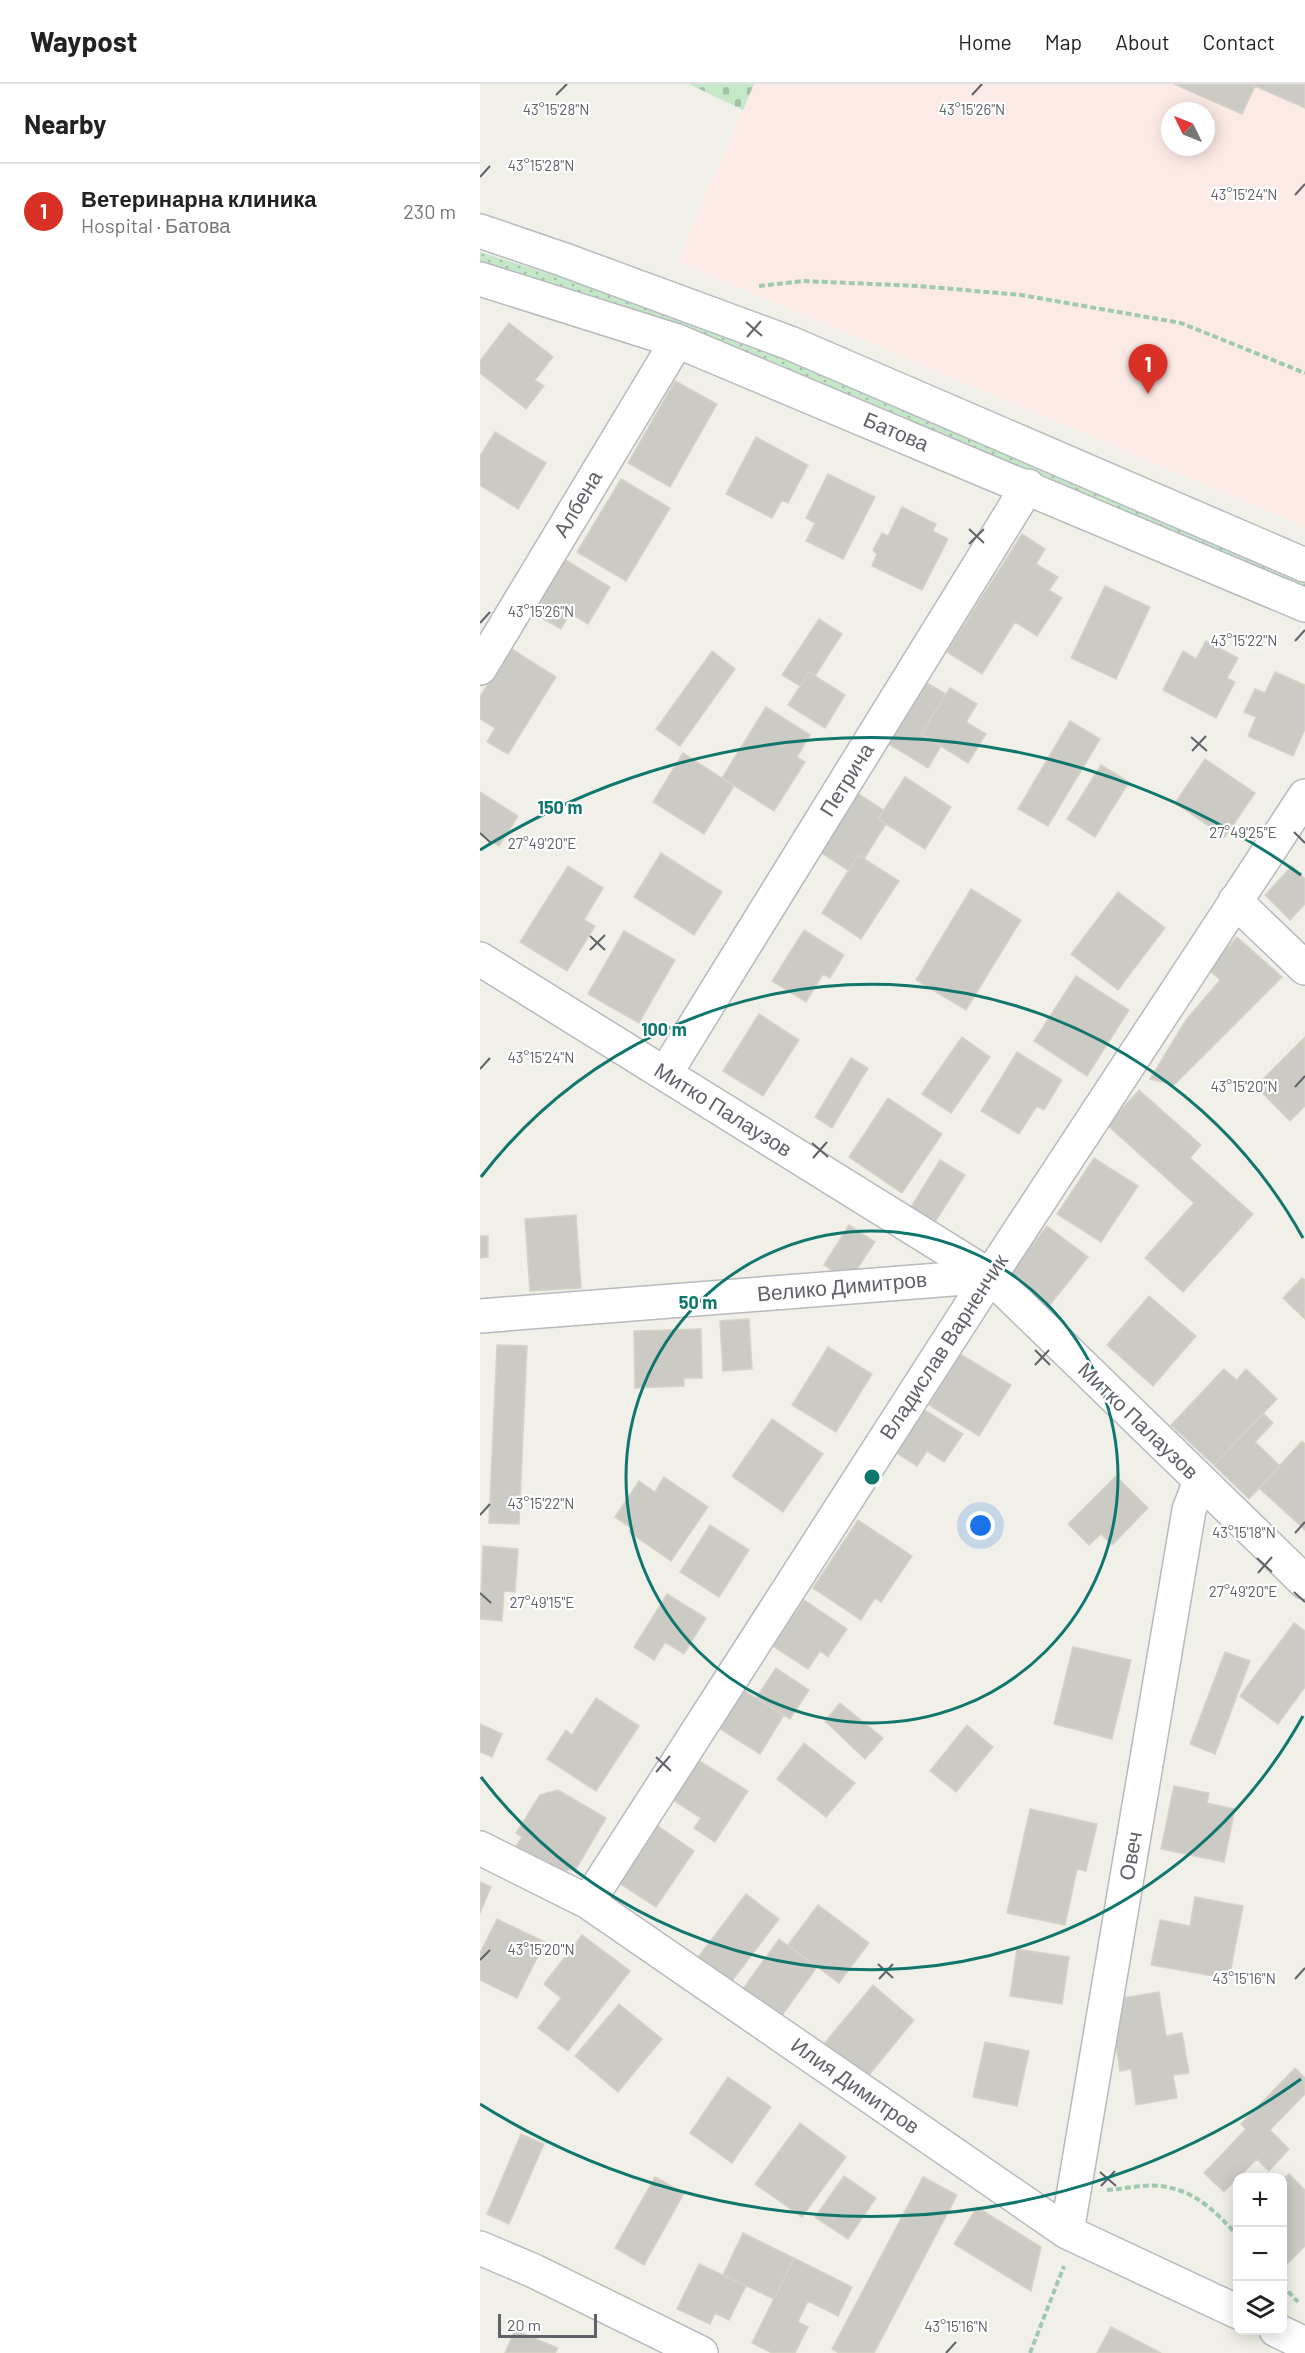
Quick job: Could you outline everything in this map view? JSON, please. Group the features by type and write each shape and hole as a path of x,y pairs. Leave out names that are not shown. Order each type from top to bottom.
{"street":[{"path":"480,231 790,343 1305,565"},
{"name":"Батова","path":"480,279 677,340 1028,486 1305,605"},
{"name":"Албена","path":"480,668 677,340"},
{"name":"Петрича","path":"665,1074 1028,486"},
{"name":"Владислав Варненчик","path":"588,1902 990,1276 1305,796"},
{"path":"1235,901 1305,968"},
{"name":"Митко Палаузов","path":"480,959 990,1276 1305,1582"},
{"name":"Велико Димитров","path":"480,1316 990,1276"},
{"name":"Овеч","path":"1068,2232 1189,1510 1200,1481"},
{"name":"Илия Димитров","path":"480,1848 588,1902 1068,2232 1233,2310"},
{"path":"480,2248 534,2271 701,2353"},
{"path":"1285,2335 1305,2344"}],"path":[{"path":"759,286 803,281 919,286 1021,295 1181,322 1305,373"},
{"path":"1074,2193 1159,2186 1185,2193 1210,2206 1233,2231"},
{"path":"1030,2353 1067,2258 1068,2232"},
{"path":"1287,2289 1305,2309"}],"shaded area":[{"path":"754,84 1305,84 1305,527 677,261"}],"green space":[{"path":"689,84 754,84 743,110"},
{"path":"480,252 737,333 1305,579 1305,605 480,279"}],"building":[{"path":"1174,84 1305,84 1305,108 1255,86 1242,114"},
{"path":"509,323 553,357 535,380 544,386 526,409 480,373 480,361"},
{"path":"675,381 717,404 670,487 628,463"},
{"path":"495,432 546,463 518,509 480,485 480,456"},
{"path":"756,437 808,465 788,503 782,500 772,518 726,494"},
{"path":"828,474 875,497 843,559 806,541 815,523 806,518"},
{"path":"621,479 670,508 626,581 577,552"},
{"path":"902,507 936,524 933,531 948,539 922,590 872,566 877,554 873,550 882,533 888,536"},
{"path":"1022,534 1045,549 1036,564 1058,577 1049,590 1062,598 1037,636 1015,622 982,674 947,652"},
{"path":"564,559 610,587 588,624 570,613 561,629 533,613"},
{"path":"1105,586 1150,607 1116,679 1071,658"},
{"path":"819,619 842,634 815,676 809,672 800,686 782,675"},
{"path":"1206,641 1238,658 1227,678 1235,682 1216,718 1163,690 1183,651 1196,659"},
{"path":"510,648 556,677 508,754 487,742 495,728 480,719 480,697"},
{"path":"712,651 735,669 680,746 656,729"},
{"path":"809,672 845,695 825,728 788,705"},
{"path":"1275,672 1305,685 1305,729 1293,756 1248,736 1256,717 1244,712 1255,689 1265,693"},
{"path":"927,683 946,694 921,734 941,746 928,768 889,744"},
{"path":"950,688 977,704 966,722 986,734 968,763 921,734"},
{"path":"766,707 810,735 797,757 805,762 774,811 722,778"},
{"path":"1070,721 1100,739 1048,826 1018,809"},
{"path":"683,753 734,786 704,834 653,802"},
{"path":"1205,759 1255,793 1225,837 1175,803"},
{"path":"1101,765 1129,782 1095,837 1067,819"},
{"path":"905,777 951,807 925,849 878,819"},
{"path":"480,792 518,816 499,846 480,834"},
{"path":"857,793 883,810 878,819 886,824 864,859 858,855 849,871 820,852"},
{"path":"661,853 722,892 694,935 634,897"},
{"path":"858,855 899,881 861,939 822,913"},
{"path":"568,866 603,888 584,920 595,926 567,971 520,942"},
{"path":"1292,866 1305,879 1305,904 1290,920 1265,895"},
{"path":"971,889 1021,920 966,1010 916,980"},
{"path":"1118,892 1165,928 1118,990 1071,954"},
{"path":"804,930 844,955 830,978 823,974 806,1002 772,981"},
{"path":"624,931 675,960 639,1023 588,994"},
{"path":"1237,937 1282,977 1174,1085 1150,1079 1186,1020 1220,980 1208,969"},
{"path":"1076,976 1129,1010 1087,1076 1034,1041"},
{"path":"759,1014 799,1040 763,1096 723,1071"},
{"path":"962,1037 990,1057 951,1113 922,1094"},
{"path":"1305,1037 1305,1106 1290,1121 1256,1086"},
{"path":"1017,1052 1062,1080 1044,1110 1037,1106 1019,1134 981,1111"},
{"path":"851,1058 868,1068 832,1128 815,1117"},
{"path":"1139,1090 1201,1145 1190,1158 1253,1214 1183,1292 1145,1258 1194,1203 1107,1125"},
{"path":"888,1098 942,1134 902,1193 849,1157"},
{"path":"1094,1158 1138,1186 1101,1242 1057,1214"},
{"path":"940,1160 965,1175 935,1222 911,1207"},
{"path":"576,1215 581,1288 530,1291 525,1219"},
{"path":"849,1225 875,1242 849,1281 824,1265"},
{"path":"1047,1226 1088,1257 1046,1310 1006,1279"},
{"path":"480,1236 488,1236 488,1257 480,1258"},
{"path":"1302,1278 1305,1280 1305,1319 1283,1298"},
{"path":"1149,1296 1196,1336 1153,1386 1107,1345"},
{"path":"749,1319 752,1369 723,1371 720,1321"},
{"path":"701,1329 702,1378 684,1378 684,1386 635,1388 634,1331"},
{"path":"497,1345 527,1346 519,1524 489,1523"},
{"path":"828,1347 872,1374 836,1432 792,1405"},
{"path":"960,1354 1011,1385 979,1436 929,1405"},
{"path":"1224,1369 1237,1380 1246,1369 1277,1399 1214,1465 1171,1425"},
{"path":"923,1409 963,1434 944,1462 927,1451 917,1466 895,1452"},
{"path":"1263,1413 1273,1423 1255,1442 1280,1466 1249,1499 1214,1465"},
{"path":"772,1419 823,1454 783,1512 732,1476"},
{"path":"1302,1441 1305,1444 1305,1530 1259,1488"},
{"path":"1116,1476 1148,1508 1112,1545 1101,1534 1089,1545 1068,1524"},
{"path":"664,1477 708,1507 671,1561 629,1532 631,1528 615,1517 639,1481 655,1492"},
{"path":"858,1520 912,1556 881,1602 875,1598 861,1620 813,1588"},
{"path":"710,1525 749,1550 719,1597 680,1572"},
{"path":"483,1546 518,1549 515,1592 504,1591 502,1621 480,1619"},
{"path":"667,1594 706,1618 684,1654 665,1642 654,1660 634,1647"},
{"path":"804,1600 847,1629 828,1657 820,1651 808,1669 773,1646"},
{"path":"1294,1623 1305,1631 1305,1687 1278,1724 1240,1696"},
{"path":"1073,1647 1131,1660 1112,1739 1054,1724"},
{"path":"1225,1652 1250,1661 1215,1754 1190,1744"},
{"path":"776,1668 809,1690 790,1719 756,1698"},
{"path":"738,1687 784,1715 760,1754 714,1725"},
{"path":"596,1698 639,1726 596,1791 547,1759 566,1730 572,1735"},
{"path":"840,1703 883,1738 865,1759 825,1721"},
{"path":"480,1724 502,1734 492,1757 480,1752"},
{"path":"967,1725 993,1747 956,1792 930,1771"},
{"path":"804,1743 855,1783 826,1817 777,1779"},
{"path":"696,1759 748,1791 715,1842 694,1828 701,1818 670,1798"},
{"path":"1174,1786 1209,1793 1207,1803 1235,1809 1224,1862 1161,1849"},
{"path":"558,1790 606,1818 576,1869 556,1872 516,1846 522,1837 516,1833 540,1795"},
{"path":"1030,1809 1097,1824 1086,1871 1077,1869 1065,1925 1007,1913"},
{"path":"658,1826 694,1851 656,1907 619,1883"},
{"path":"480,1882 491,1887 480,1913"},
{"path":"746,1894 779,1919 729,1985 696,1960"},
{"path":"1195,1897 1243,1906 1229,1979 1151,1965 1160,1920 1190,1926"},
{"path":"818,1905 869,1943 839,1983 788,1945"},
{"path":"497,1919 545,1942 517,1998 480,1980 480,1953"},
{"path":"582,1935 630,1971 568,2051 538,2028 561,1998 544,1984"},
{"path":"779,1939 817,1967 778,2021 740,1993"},
{"path":"1017,1949 1069,1957 1062,2004 1010,1996"},
{"path":"873,1985 914,2020 865,2080 823,2045"},
{"path":"1159,1992 1166,2036 1182,2033 1189,2073 1173,2075 1177,2098 1136,2105 1131,2069 1120,2071 1109,2000"},
{"path":"619,2004 662,2039 618,2092 575,2056"},
{"path":"985,2042 1029,2051 1017,2106 973,2097"},
{"path":"1295,2068 1305,2078 1305,2094 1270,2130 1289,2149 1269,2171 1257,2159 1243,2173 1233,2173 1233,2183 1224,2192 1204,2173 1246,2129 1241,2124"},
{"path":"728,2077 771,2107 732,2163 690,2133"},
{"path":"800,2123 846,2157 802,2217 755,2184"},
{"path":"521,2134 544,2144 509,2224 487,2214"},
{"path":"1289,2174 1305,2190 1305,2246 1287,2264 1287,2227 1287,2176"},
{"path":"844,2176 876,2198 848,2239 815,2217"},
{"path":"655,2177 684,2193 644,2265 615,2248"},
{"path":"923,2177 957,2195 874,2353 839,2353 832,2349"},
{"path":"977,2207 1041,2247 1031,2291 954,2244"},
{"path":"743,2233 794,2258 774,2299 723,2275"},
{"path":"794,2258 852,2287 838,2316 808,2301 798,2322 808,2327 795,2353 772,2353 752,2343"},
{"path":"699,2264 746,2286 729,2320 715,2313 710,2324 677,2309"},
{"path":"1111,2327 1161,2353 1097,2353"},
{"path":"515,2330 558,2348 555,2353 505,2353"}],"place":[{"name":"Ветеринарна клиника","path":"1148,394"}]}
